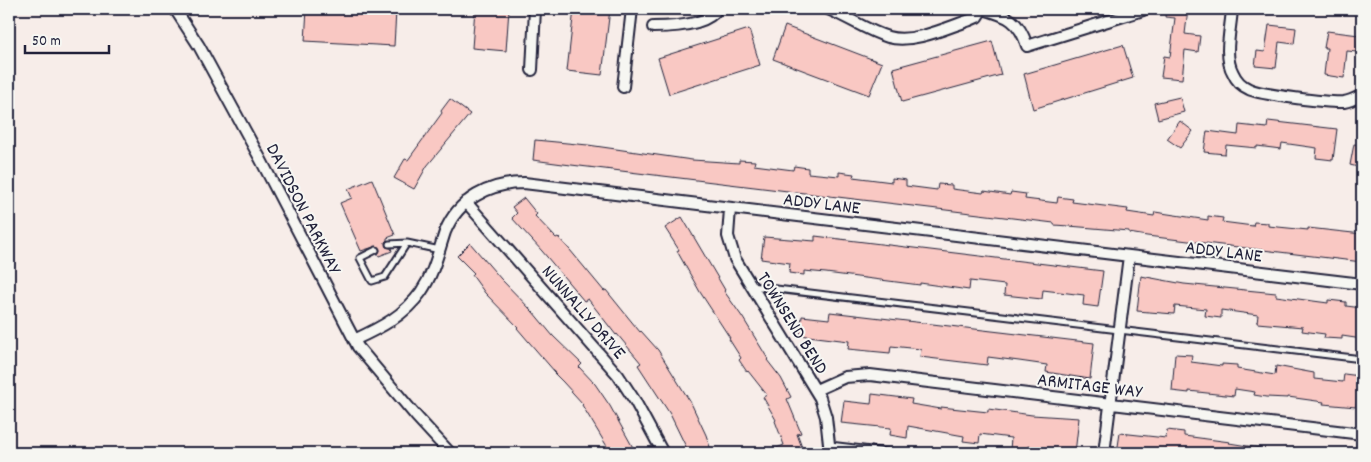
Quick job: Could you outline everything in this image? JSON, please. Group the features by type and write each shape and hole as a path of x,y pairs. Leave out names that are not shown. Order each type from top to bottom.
{"street":[{"name":"DAVIDSON PARKWAY","path":"177,9 261,160 354,340 366,358 450,453"},
{"path":"532,70 535,9"},
{"path":"624,87 632,9"},
{"path":"653,27 689,24 713,15 717,9"},
{"path":"828,9 885,36 900,39 913,38 970,20 977,17 983,9 1003,14 1015,22 1022,31 1027,46 1143,10"},
{"path":"1232,9 1229,46 1230,68 1233,75 1243,86 1263,93 1335,102 1348,101 1362,96"},
{"name":"ADDY LANE","path":"354,340 389,323 412,303 428,281 450,222 466,202 480,192 497,186 524,183 1362,284"},
{"name":"NUNNALLY DRIVE","path":"466,202 618,374 663,453"},
{"name":"TOWNSEND BEND","path":"730,209 728,230 730,247 737,264 816,390 824,408 830,449"},
{"path":"1104,453 1129,256"},
{"name":"ARMITAGE WAY","path":"816,390 839,379 866,375 1362,434"}],"lane":[{"path":"389,244 407,243 440,250"},
{"path":"376,250 360,258 372,281 385,277 407,243"},
{"path":"751,286 1362,358"},
{"path":"830,449 896,453"}],"building":[{"path":"307,9 396,11 394,46 305,41"},
{"path":"475,9 509,9 506,51 472,48"},
{"path":"574,9 610,9 602,75 567,71"},
{"path":"1166,9 1188,9 1185,34 1200,36 1198,52 1185,50 1182,79 1161,77 1164,56 1170,57 1175,18 1165,17"},
{"path":"1269,25 1296,28 1294,44 1279,42 1276,68 1255,66 1257,51 1265,52"},
{"path":"785,26 882,63 869,95 773,59"},
{"path":"749,29 760,65 669,94 658,58"},
{"path":"1327,31 1359,35 1357,52 1347,51 1344,78 1324,75 1327,48 1324,48"},
{"path":"992,41 1001,75 902,102 893,68"},
{"path":"1123,45 1133,78 1033,109 1024,74"},
{"path":"1180,97 1184,112 1158,119 1154,103"},
{"path":"450,99 470,114 427,166 414,189 394,178 405,159 408,160"},
{"path":"1180,121 1193,131 1180,148 1167,139"},
{"path":"1268,121 1337,129 1333,160 1316,158 1317,148 1282,143 1281,149 1226,145 1225,154 1204,152 1207,131 1238,135 1239,125 1267,128"},
{"path":"535,140 588,145 692,160 739,163 739,160 755,161 754,165 793,170 794,166 808,168 808,173 839,176 839,172 854,174 853,177 892,182 892,178 906,180 906,186 937,190 938,184 952,185 952,189 1010,195 1011,192 1026,194 1025,199 1057,203 1058,197 1073,199 1072,202 1128,209 1127,212 1154,216 1155,212 1208,220 1208,216 1223,218 1222,222 1253,226 1254,222 1268,223 1268,226 1362,234 1362,262 1147,236 1129,233 1129,231 1054,225 1054,223 533,160"},
{"path":"1354,144 1362,145 1362,168 1350,165"},
{"path":"372,179 395,235 387,238 385,242 386,247 391,248 392,251 379,256 380,250 377,246 361,251 340,203 352,198 348,189"},
{"path":"524,198 537,214 535,216 570,250 640,332 658,350 691,403 712,453 689,453 670,414 638,365 641,363 588,299 584,301 512,218 517,213 512,207"},
{"path":"682,217 724,291 743,318 767,360 781,378 791,397 787,399 801,433 797,434 804,453 764,453 784,445 776,420 763,397 767,395 739,360 741,358 730,338 700,292 677,251 679,250 665,228"},
{"path":"815,236 1103,271 1098,307 1083,305 1084,295 1043,290 1042,299 1004,295 1005,285 970,281 969,290 826,273 804,271 804,275 789,273 790,263 761,259 764,237 815,241"},
{"path":"470,243 553,336 582,364 579,367 595,384 610,406 636,453 611,453 583,404 554,373 518,327 485,293 472,275 474,273 457,256"},
{"path":"1141,276 1184,284 1276,293 1276,296 1328,303 1328,300 1346,302 1346,306 1362,308 1362,339 1342,336 1342,339 1324,338 1325,334 1302,331 1303,327 1257,323 1258,315 1221,310 1221,318 1205,316 1206,309 1175,306 1174,314 1137,311"},
{"path":"830,312 1094,343 1090,379 1046,372 1047,365 988,357 987,365 920,357 921,349 891,346 890,353 848,349 849,341 800,335 802,316 829,319"},
{"path":"1175,354 1192,355 1191,362 1222,366 1222,364 1237,365 1237,369 1275,375 1276,366 1314,373 1314,379 1343,382 1344,374 1360,376 1356,407 1323,404 1324,402 1288,397 1266,397 1254,395 1255,392 1235,389 1234,396 1172,391"},
{"path":"872,394 912,399 911,404 941,409 941,407 988,412 988,409 1032,415 1079,418 1075,453 1028,446 1028,453 1010,450 1011,438 980,434 979,443 963,441 964,436 908,426 907,438 890,435 891,428 841,423 844,401 871,404"},
{"path":"1167,430 1184,432 1184,436 1260,448 1260,453 1117,453 1120,433 1166,438"}]}
